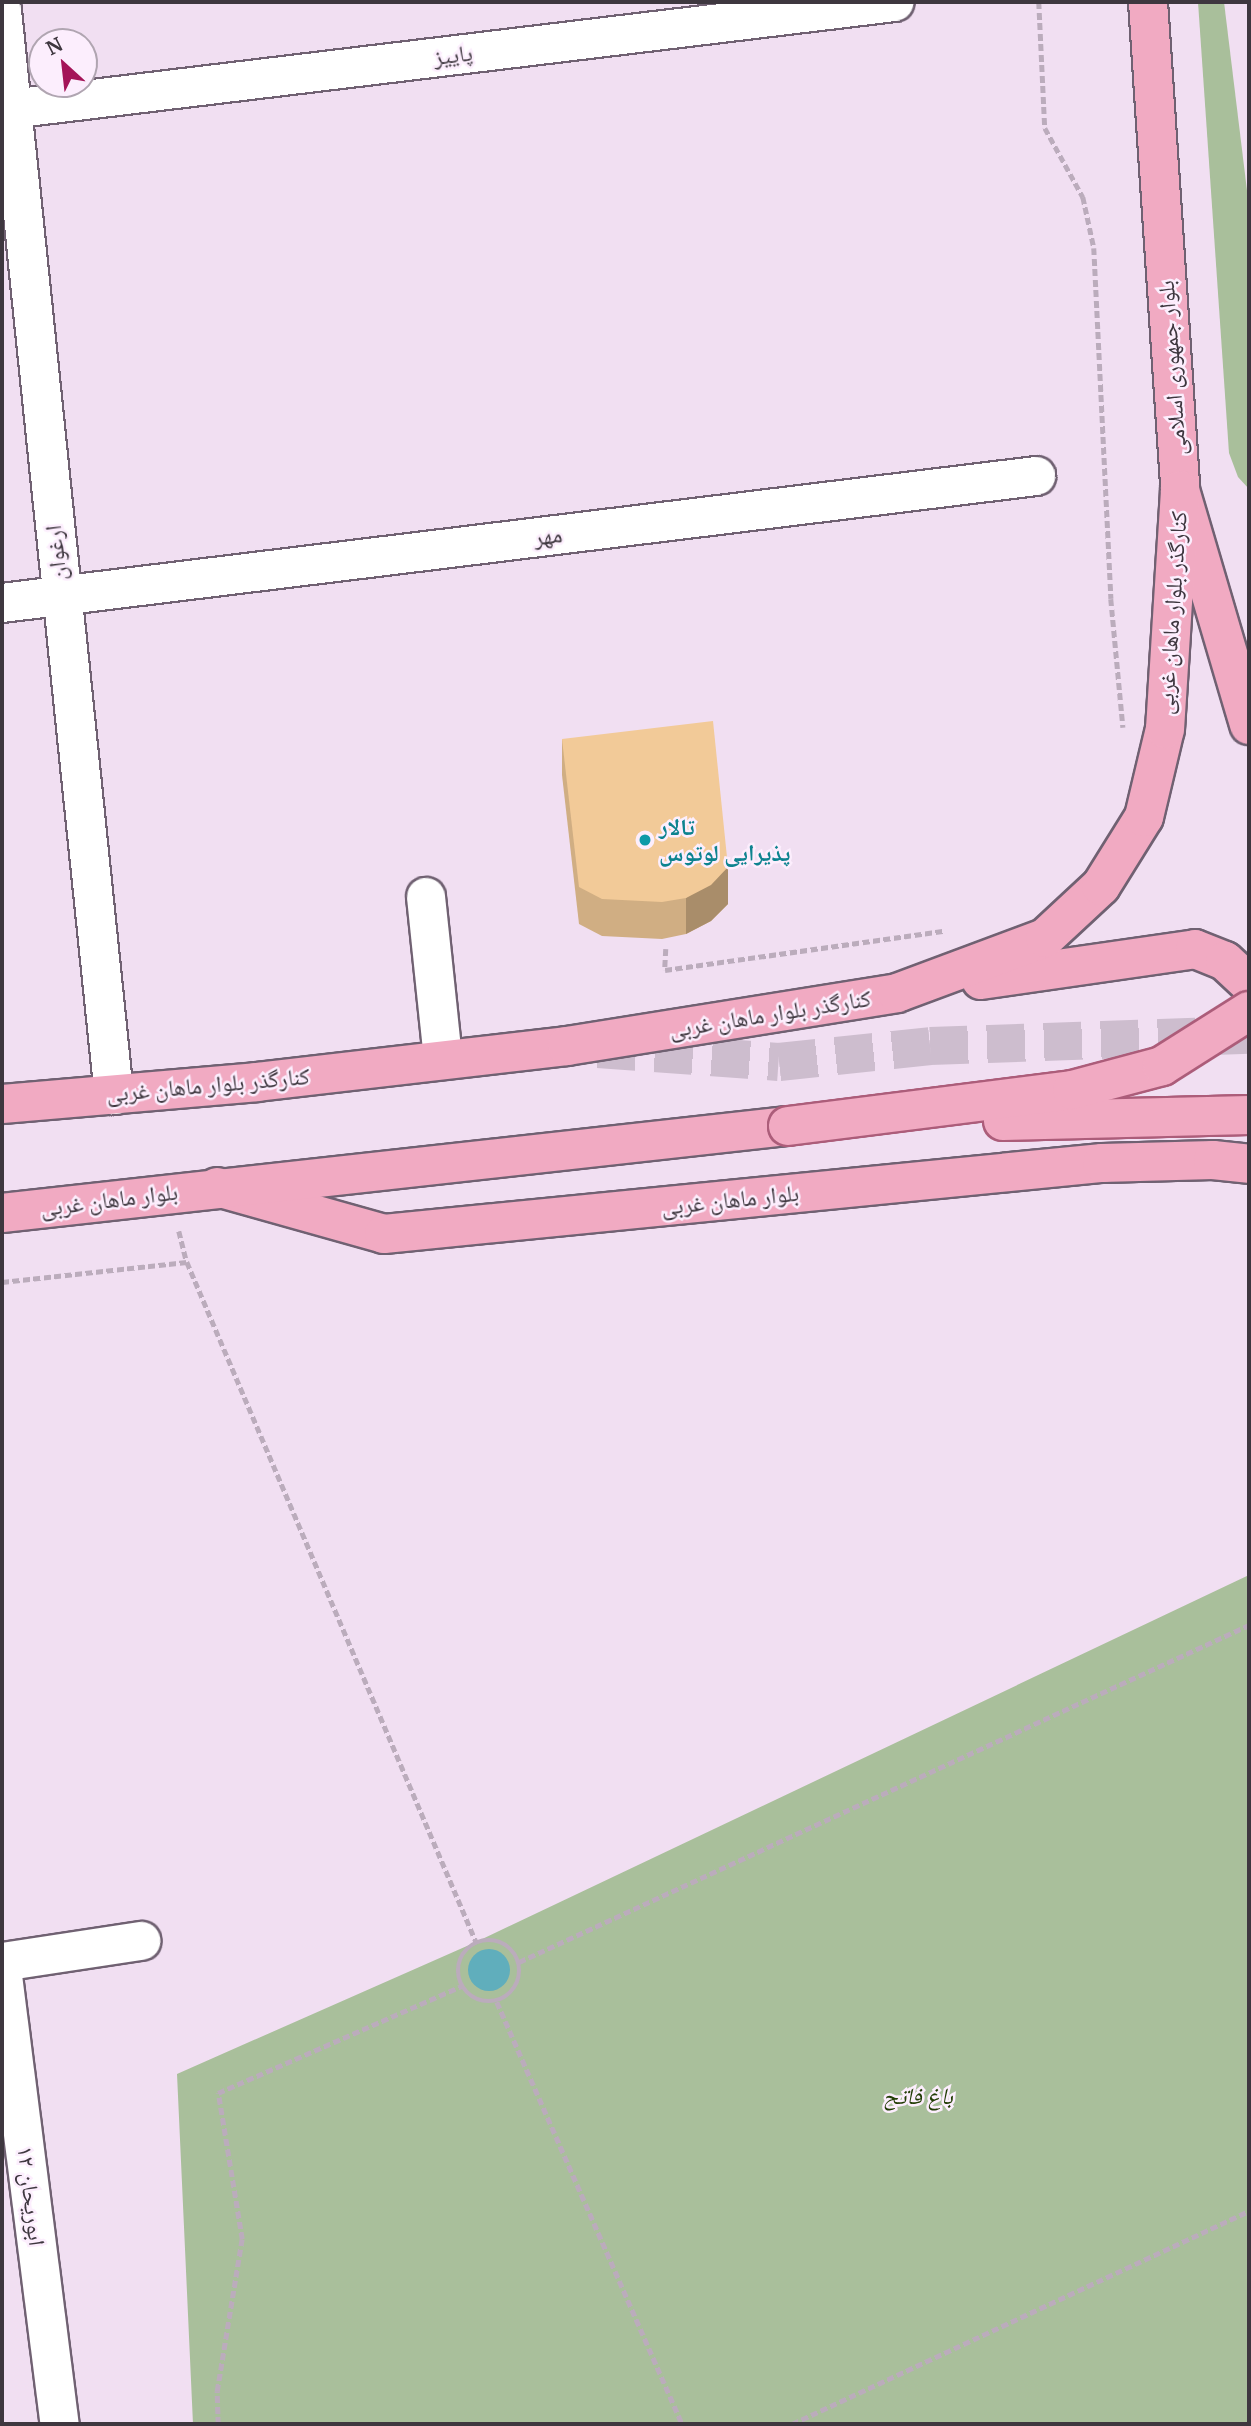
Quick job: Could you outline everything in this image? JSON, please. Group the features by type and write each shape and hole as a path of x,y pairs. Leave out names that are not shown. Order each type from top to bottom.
{"main road":[{"name":"بلوار جمهوری اسلامی","path":"1148,2 1180,490 1249,725"},
{"name":"کنارگذر بلوار ماهان غربی","path":"2,1104 114,1095 568,1046 897,993 1045,938 1101,886 1144,817 1165,729 1180,490"},
{"path":"897,993 1195,949 1225,961 1249,983"},
{"path":"788,1126 1072,1090 1162,1066 1249,1012"},
{"path":"788,1126 1249,1113"},
{"path":"1102,1163 1200,1135 1249,1113"},
{"name":"بلوار ماهان غربی","path":"2,1213 217,1187 788,1126"},
{"name":"بلوار ماهان غربی","path":"217,1187 384,1234 1102,1163 1213,1160 1249,1164"}],"street":[{"name":"پاییز","path":"7,110 894,2"},
{"name":"ارغوان","path":"2,11 7,110 114,1095"},
{"name":"مهر","path":"2,603 1036,476"},
{"path":"426,897 443,1059"},
{"path":"2,1962 141,1941"},
{"name":"ابوریحان ۱۲","path":"2,1968 60,2424"}],"path":[{"path":"1039,2 1045,128 1083,197 1094,248 1111,598 1124,740"},
{"path":"666,949 665,970 949,930"},
{"path":"168,1193 187,1262 477,1944"},
{"path":"2,1282 187,1262"},
{"path":"519,1962 1249,1625"},
{"path":"497,1941 519,1962 518,1981 497,2001 476,1999 462,1986 461,1956 477,1944 497,1941"},
{"path":"218,2424 217,2391 242,2239 218,2093 462,1986"},
{"path":"497,2001 682,2424"},
{"path":"792,2424 1249,2211"}],"green space":[{"path":"1198,2 1224,2 1249,207 1249,489 1238,477 1229,453"},
{"name":"باغ فاتح","path":"1249,1575 1249,2424 193,2424 177,2074 476,1942"}],"water":[{"path":"489,1949 504,1955 510,1970 504,1985 489,1991 474,1985 468,1970 474,1955"}],"building":[{"name":"تالار پذیرایی لوتوس","path":"713,721 728,867 711,885 686,898 662,902 602,899 579,887 562,739"}],"tunnel":[{"path":"598,1049 779,1062 930,1046 1249,1035"}],"place":[{"name":"تالار پذیرایی لوتوس","path":"645,840"}]}
